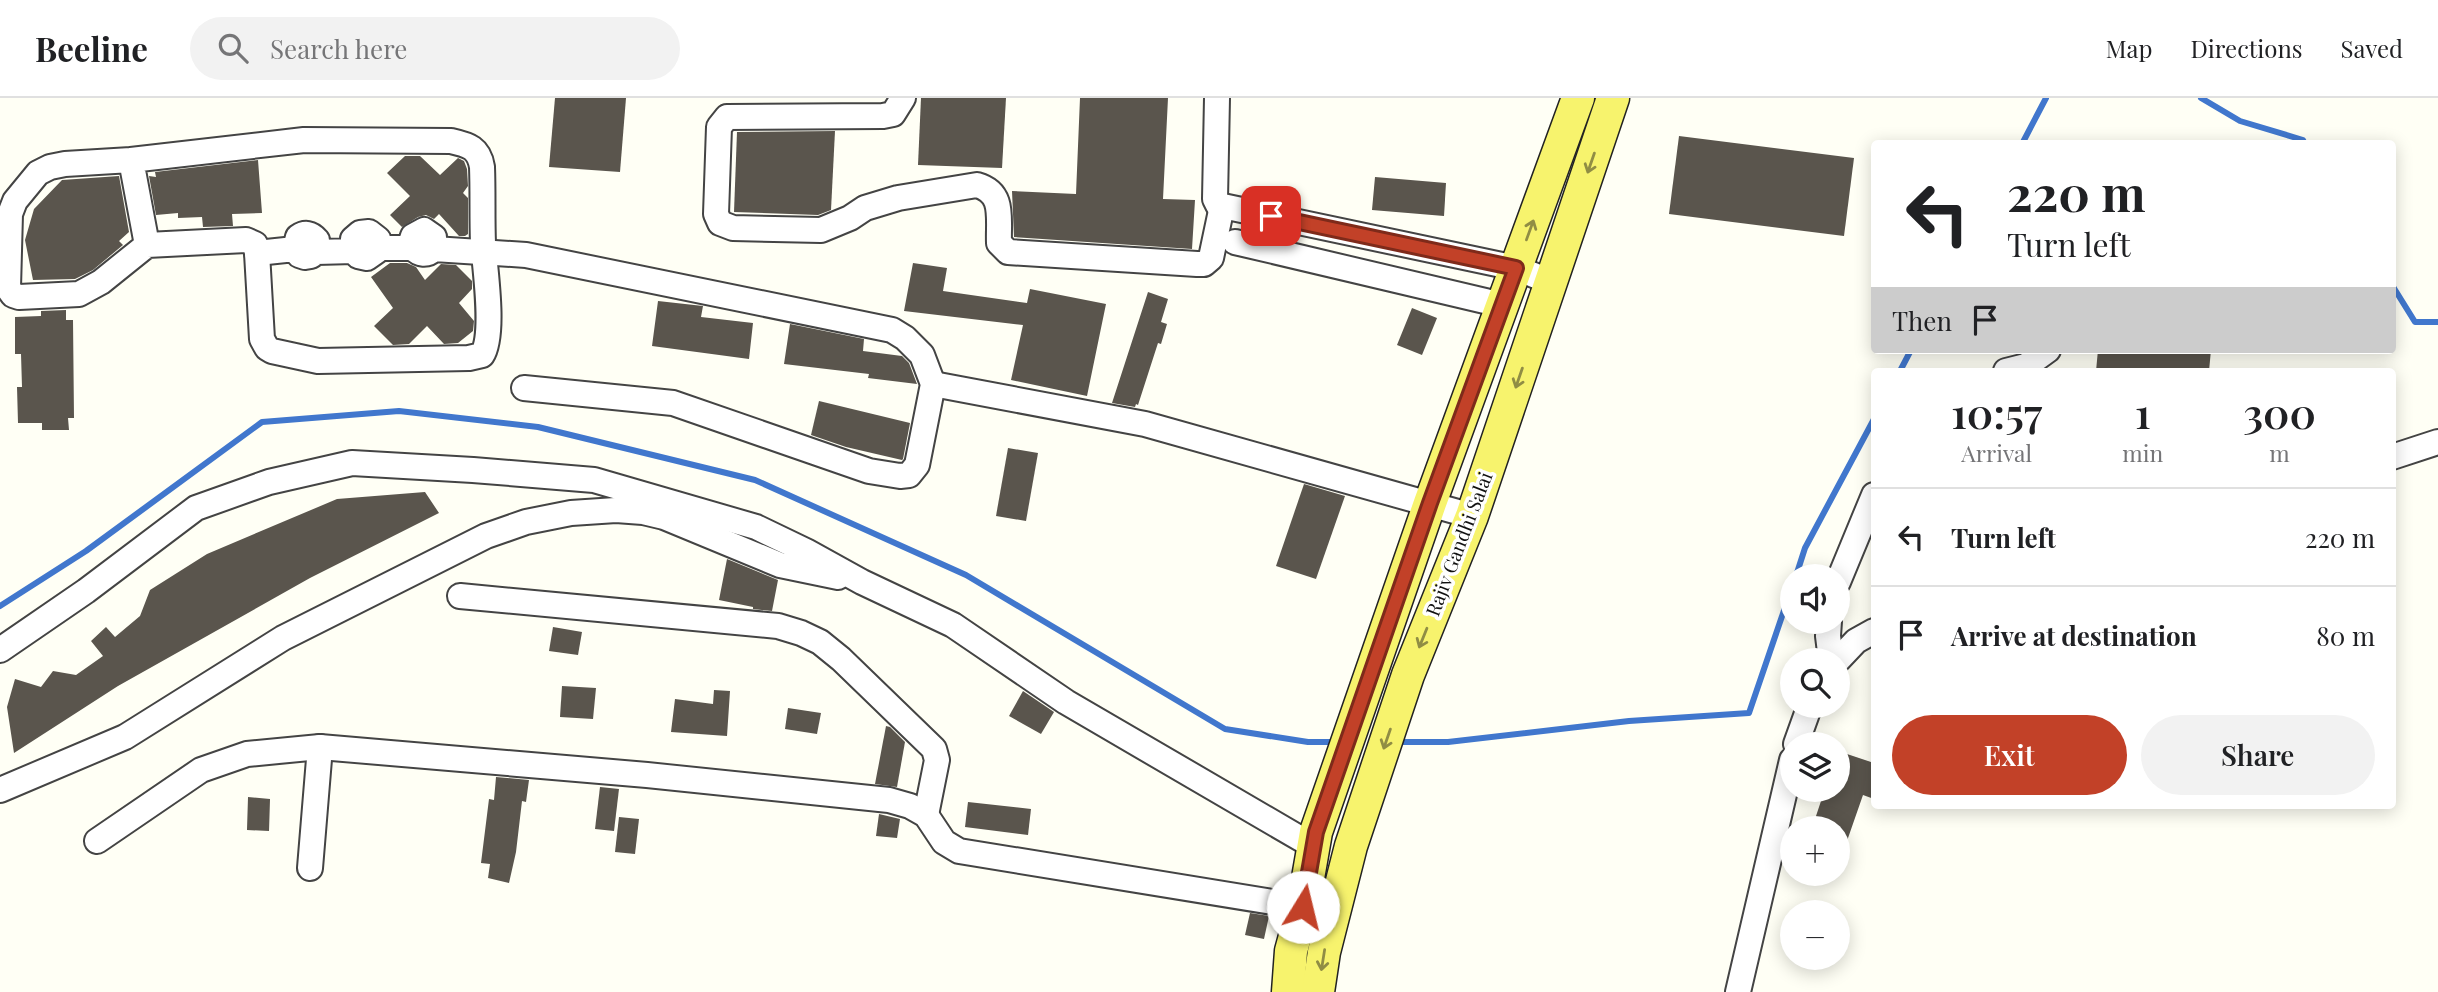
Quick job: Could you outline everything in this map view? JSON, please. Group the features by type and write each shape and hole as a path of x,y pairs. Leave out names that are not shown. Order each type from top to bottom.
{"main road":[{"name":"Rajiv Gandhi Salai","path":"1288,992 1291,951 1303,907 1315,839 1430,503 1578,98"},
{"name":"Rajiv Gandhi Salai","path":"1318,992 1324,952 1351,846 1408,675 1472,516 1613,98"}],"street":[{"path":"903,98 893,114 883,116 727,117 719,127 716,214 720,223 733,228 821,230 850,218 865,208 898,198 977,185 994,193 999,243 1008,252 1204,264 1210,258 1222,206"},
{"path":"1217,98 1215,199 1222,206 1516,268 1551,282"},
{"path":"254,247 262,339 267,348 278,354 318,361 469,358 482,355 489,334 484,247 482,167 476,149 451,141 304,140 50,167 38,173 15,201 10,214 8,288 13,295 19,297 79,294 101,282 147,245 254,247 423,242 484,247 892,330 905,338 922,355 933,384 917,465 909,475 900,476 869,471 673,403 524,387"},
{"path":"131,160 147,245"},
{"path":"1235,243 1502,306"},
{"path":"2018,368 2042,354"},
{"path":"933,384 1144,424 1472,516"},
{"path":"2396,456 2438,442"},
{"path":"0,650 86,591 195,508 269,482 352,463 594,480 756,527 806,551 862,582 953,625 1066,702 1315,839"},
{"path":"1845,564 1871,502"},
{"path":"0,790 125,737 283,638 486,536 526,522 570,513 616,510 643,512 664,517 779,565 862,582"},
{"path":"460,596 778,626 801,633 820,642 841,659 934,749 937,760 926,815"},
{"path":"1849,648 1871,633"},
{"path":"310,868 320,747"},
{"path":"97,841 201,770 247,754 320,747 647,775 889,800 910,806 926,815 944,842 959,851 1303,907"},
{"path":"1738,992 1782,802"}],"building":[{"path":"555,98 626,98 620,172 549,167"},
{"path":"921,98 1006,98 1002,168 918,165"},
{"path":"1080,98 1168,98 1163,199 1195,200 1192,249 1014,237 1012,191 1076,194"},
{"path":"835,131 831,210 818,215 734,212 737,132"},
{"path":"1679,136 1854,158 1844,236 1669,214"},
{"path":"405,156 420,156 440,175 458,158 464,161 468,186 463,193 468,198 468,234 459,236 439,214 434,219 426,215 418,217 402,227 390,215 410,196 387,173"},
{"path":"258,160 262,213 232,214 233,226 203,227 202,217 178,218 178,213 156,215 149,176 156,177 155,172"},
{"path":"119,176 129,232 119,241 123,245 93,270 75,279 33,280 25,240 34,209 62,180"},
{"path":"1375,177 1446,183 1444,216 1372,210"},
{"path":"390,263 407,263 416,267 425,280 441,264 456,265 472,281 472,289 459,303 474,321 473,331 458,343 444,344 427,326 409,344 393,345 374,326 393,308 371,277"},
{"path":"913,263 947,268 943,291 1027,303 1030,289 1106,304 1087,396 1011,380 1023,325 904,311"},
{"path":"1148,292 1168,299 1161,322 1167,324 1161,344 1158,343 1138,405 1135,407 1112,403"},
{"path":"658,301 703,306 701,317 753,323 749,359 652,346"},
{"path":"1412,308 1437,318 1422,355 1397,345"},
{"path":"66,310 66,320 73,320 74,418 68,418 69,430 42,430 42,423 18,423 17,387 22,387 21,354 15,354 15,317 41,316 41,311"},
{"path":"790,324 864,339 863,351 902,356 909,363 917,384 868,378 869,374 784,364"},
{"path":"2098,354 2211,354 2209,368 2096,368"},
{"path":"819,401 910,423 903,459 846,447 811,435"},
{"path":"1008,448 1038,453 1026,521 996,516"},
{"path":"1304,484 1345,496 1316,579 1276,566"},
{"path":"425,492 439,513 310,578 118,686 14,753 7,707 15,679 41,687 53,671 76,675 103,656 91,641 106,627 115,637 140,616 150,590 207,554 337,499"},
{"path":"727,559 778,580 772,611 719,600"},
{"path":"553,627 582,632 578,655 549,651"},
{"path":"562,686 596,688 593,719 560,717"},
{"path":"714,690 730,691 727,736 671,732 675,699 713,704"},
{"path":"1023,691 1054,712 1041,734 1009,716"},
{"path":"788,708 821,713 817,734 785,729"},
{"path":"886,726 905,742 897,787 875,784"},
{"path":"1850,755 1871,762 1871,798 1863,795 1850,832 1850,816 1816,816 1821,802 1850,802"},
{"path":"496,777 529,780 526,802 522,801 509,883 488,878 490,864 481,863 489,799 494,800"},
{"path":"600,787 619,789 614,831 595,829"},
{"path":"248,797 270,799 269,831 247,830"},
{"path":"968,802 1031,809 1028,835 965,827"},
{"path":"879,814 900,819 897,838 876,836"},
{"path":"619,817 639,819 635,854 615,852"},
{"path":"1250,913 1269,916 1264,939 1245,935"}],"waterway":[{"path":"2024,140 2046,98"},
{"path":"2201,98 2240,121 2303,140"},
{"path":"2396,291 2415,322 2438,322"},
{"path":"1902,368 1909,354"},
{"path":"0,606 86,551 262,422 399,411 538,427 755,480 966,575 1225,729 1308,742 1339,742"},
{"path":"1800,564 1805,548 1871,425"},
{"path":"1395,742 1448,742 1629,721 1749,713 1780,622"}],"route":[{"path":"1271,216 1516,268 1430,503 1316,832 1303,907"}]}
